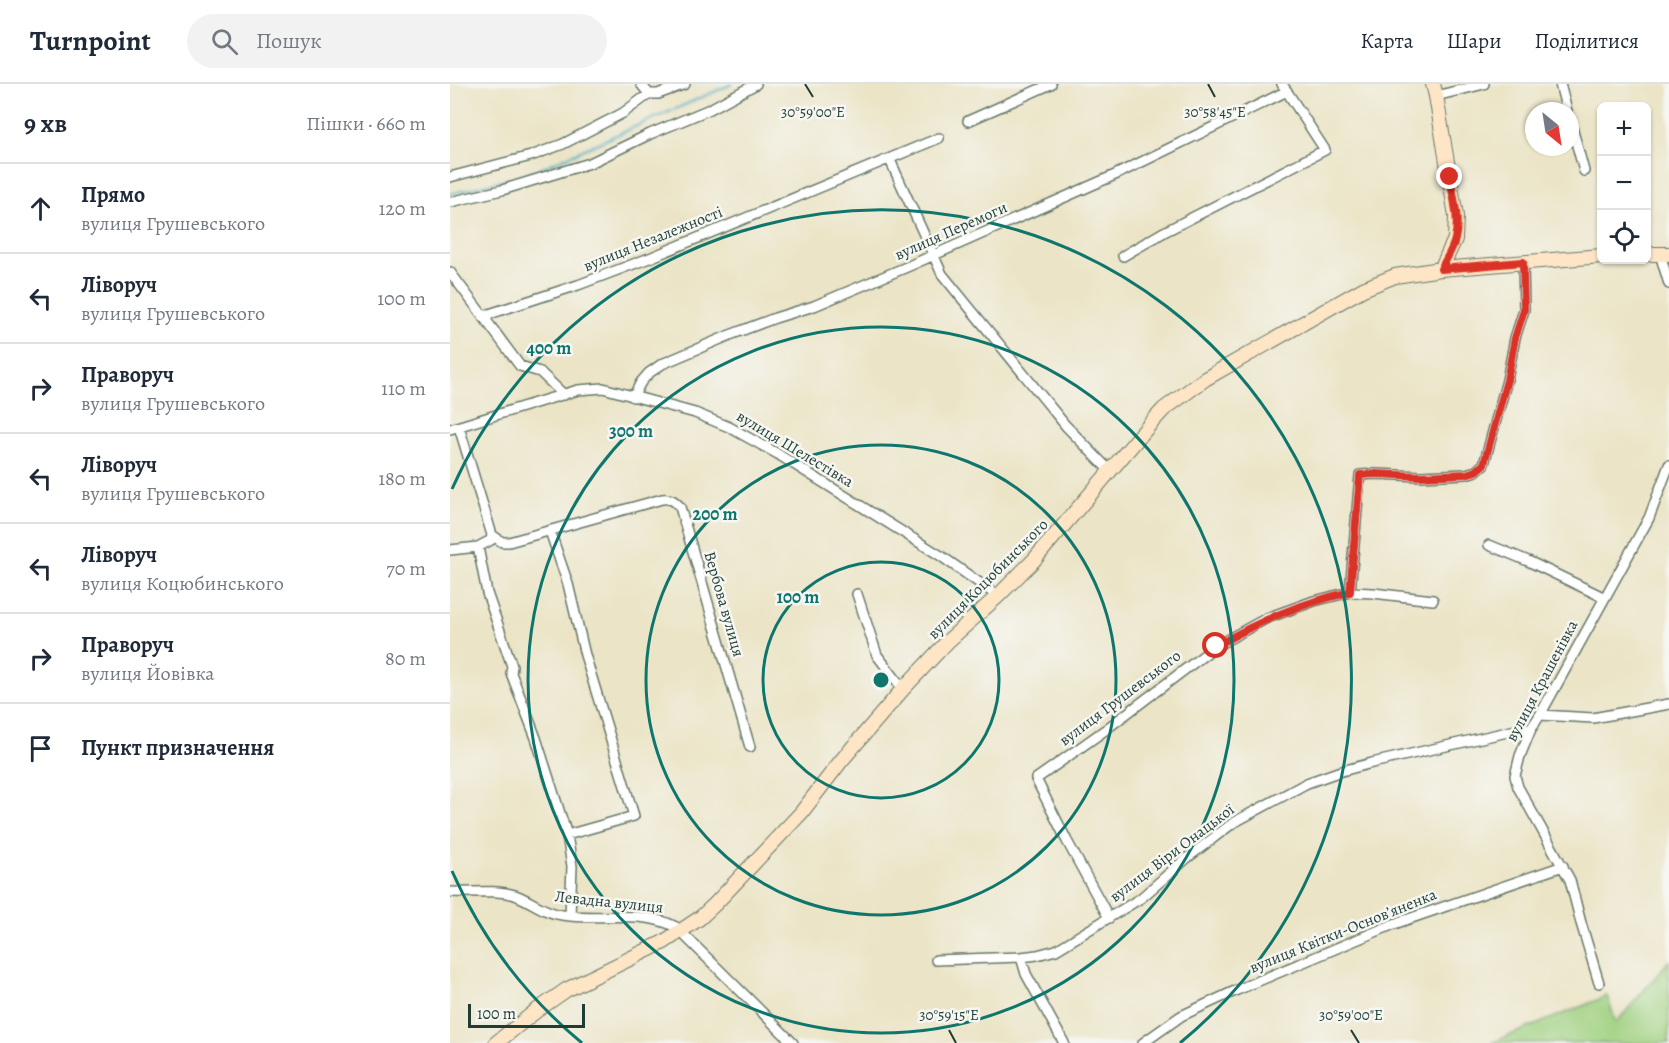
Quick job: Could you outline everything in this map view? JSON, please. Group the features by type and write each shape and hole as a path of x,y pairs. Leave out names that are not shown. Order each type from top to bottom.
{"street":[{"path":"641,84 649,94"},
{"path":"450,177 531,156 563,144 623,113 649,94 669,91 685,84"},
{"path":"450,202 502,190 590,163 650,134 710,109 756,84"},
{"path":"968,121 1051,84"},
{"path":"1441,269 1455,240 1456,216 1434,90 1484,84"},
{"path":"1560,84 1565,102"},
{"path":"1124,256 1164,232 1325,150 1285,88"},
{"name":"вулиця Перемоги","path":"633,397 640,382 662,364 748,328 814,306 1115,175 1285,88"},
{"name":"вулиця Незалежності","path":"483,316 578,285 890,160 939,138"},
{"path":"1579,153 1584,171"},
{"path":"890,160 942,274 1052,409 1111,472"},
{"path":"1659,254 1669,284"},
{"name":"вулиця Коцюбинського","path":"496,1043 566,990 664,942 700,918 743,877 801,813 841,761 903,689 948,641 1034,560 1164,409 1205,379 1363,289 1395,276 1441,269 1597,256"},
{"path":"1433,600 1350,592 1360,475 1466,474 1476,471 1484,464 1524,310 1523,262"},
{"path":"450,272 520,366 540,372 564,395"},
{"name":"вулиця Шелестівка","path":"454,428 578,390 603,388 695,413 729,427 776,453 941,556 998,596"},
{"path":"450,550 478,547 491,540 492,535 454,428"},
{"name":"вулиця Крашенівка","path":"1599,983 1570,880 1518,787 1515,776 1530,729 1540,715 1603,597 1649,518 1669,465"},
{"name":"Вербова вулиця","path":"492,535 502,542 662,499 668,498 675,501 680,507 750,747"},
{"path":"549,531 568,584 585,655 634,816 567,835"},
{"path":"1489,545 1546,569 1603,597"},
{"path":"478,547 487,593 512,666 510,673 536,738 567,835 572,875 570,916"},
{"name":"вулиця Грушевського","path":"1109,918 1036,779 1216,646 1267,618 1314,601 1350,592"},
{"path":"857,594 878,655 903,689"},
{"path":"1540,715 1593,718 1669,704"},
{"name":"вулиця Віри Онацької","path":"936,960 1021,957 1056,950 1141,898 1187,858 1233,823 1307,783 1372,763 1516,730 1530,729"},
{"name":"вулиця Квітки-Основʼяненка","path":"1143,1043 1181,1016 1237,990 1394,924 1563,866"},
{"name":"Левадна вулиця","path":"450,892 514,895 545,911 570,916 642,917 665,921 681,931 793,1043"},
{"path":"1021,957 1026,974 1064,1043"}],"green space":[{"path":"1669,961 1669,1043 1491,1043 1607,996 1616,1023"}],"waterway":[{"path":"450,194 528,174 732,84"}],"route":[{"path":"1216,646 1267,618 1314,601 1350,592 1360,475 1466,474 1476,471 1484,464 1524,310 1523,262 1441,269 1455,240 1456,231 1450,177"}]}
